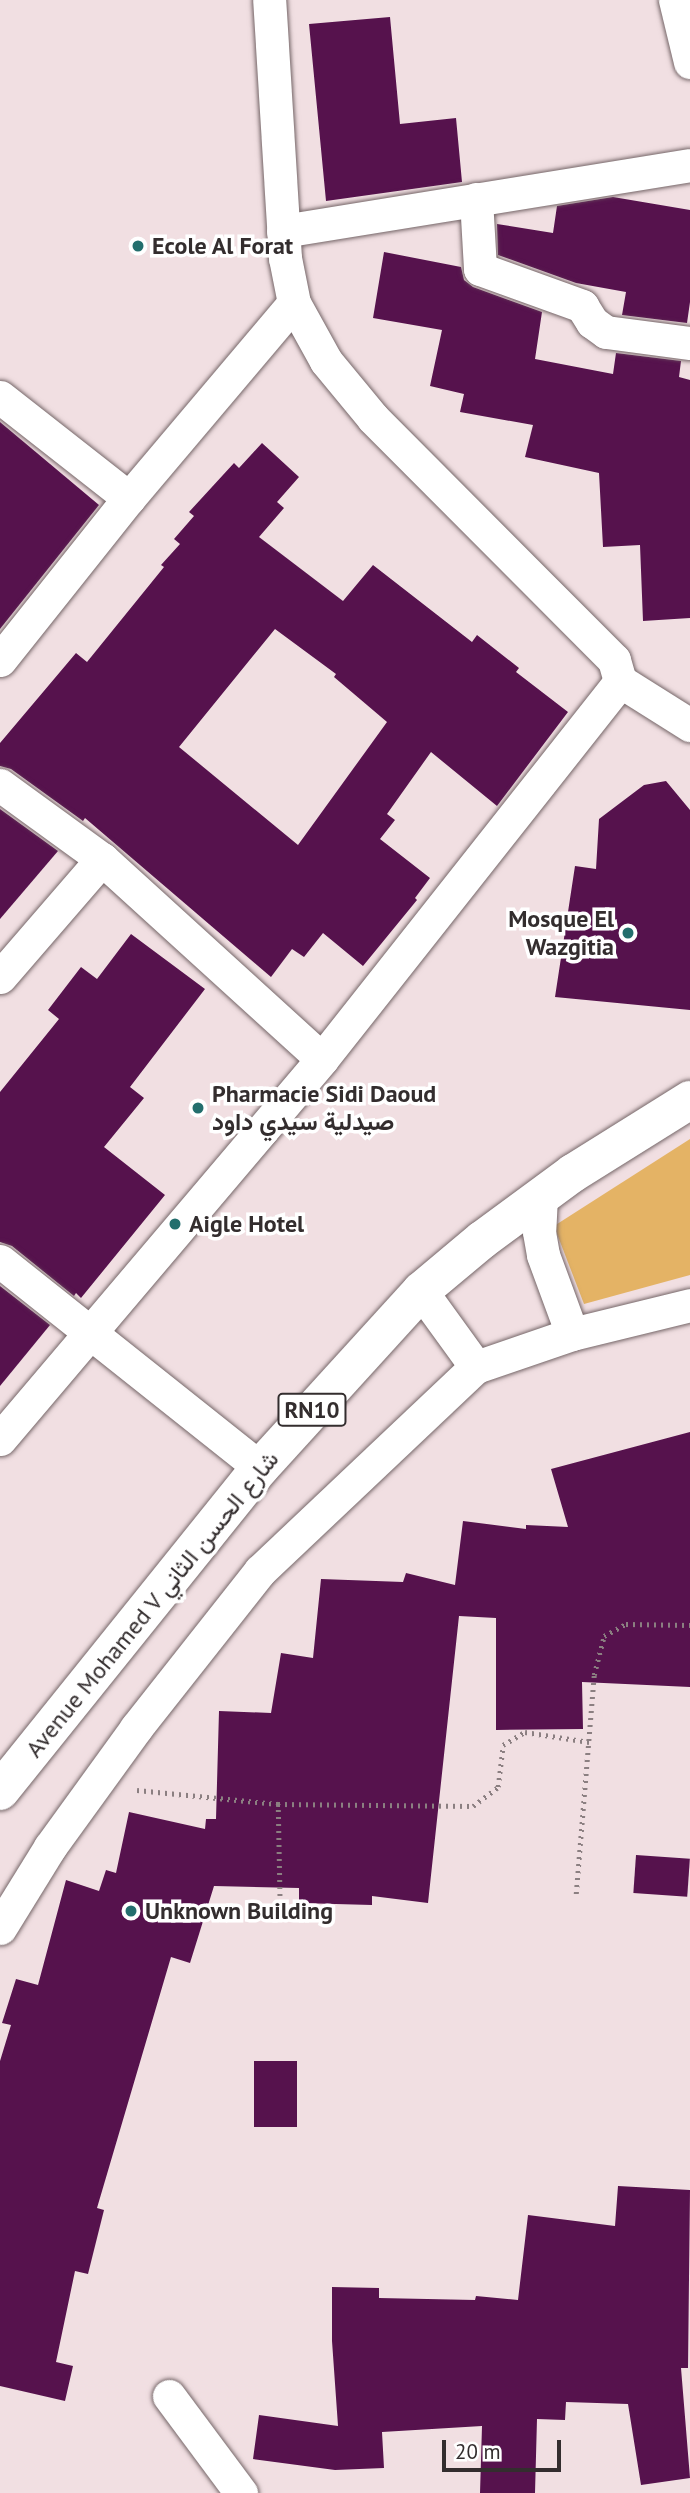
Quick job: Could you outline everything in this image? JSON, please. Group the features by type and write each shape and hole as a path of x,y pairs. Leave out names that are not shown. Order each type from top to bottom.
{"main road":[{"name":"Avenue Mohamed V شارع الحسن الثاني","path":"0,1791 260,1468 421,1291 541,1197 690,1100"}],"street":[{"path":"269,0 283,231 294,303 326,361 373,418 614,660 620,681 690,725"},
{"path":"675,0 690,62"},
{"path":"283,231 440,208 476,199 690,165"},
{"path":"476,199 480,270 582,306 592,322 606,332 690,343"},
{"path":"0,660 129,498 294,303"},
{"path":"1,398 129,498"},
{"path":"0,1439 322,1059 620,681"},
{"path":"0,785 102,859 322,1059"},
{"path":"0,977 102,859"},
{"path":"541,1197 539,1232 543,1255 572,1334"},
{"path":"0,1261 260,1468"},
{"path":"421,1291 476,1367"},
{"path":"0,1928 50,1847 136,1728 260,1571 476,1367 572,1334 690,1305"},
{"path":"169,2396 241,2493"}],"path":[{"path":"576,1894 594,1675 604,1636 626,1625 690,1625"},
{"path":"95,1786 278,1804 473,1806 498,1787 503,1745 525,1732 589,1742"},
{"path":"278,1804 281,1831 280,1910"}],"shaded area":[{"path":"690,1139 690,1275 584,1304 554,1226"}],"building":[{"path":"390,17 400,124 456,118 462,182 326,201 309,24"},
{"path":"613,197 690,210 690,302 687,323 622,315 626,292 576,283 498,255 497,224 553,233 557,206"},
{"path":"384,252 461,267 464,280 473,287 542,312 535,359 613,374 616,353 681,361 679,377 690,380 690,618 643,621 640,545 603,547 599,473 525,457 533,425 460,412 464,394 430,386 442,330 373,318"},
{"path":"0,422 99,505 0,629"},
{"path":"262,443 299,477 277,502 284,508 259,537 343,601 373,565 472,642 477,635 519,668 516,672 568,712 497,806 431,752 387,814 395,820 380,839 430,878 415,898 417,900 363,966 323,933 304,957 292,949 271,977 85,818 83,821 11,769 0,766 0,743 76,653 87,662 180,544 174,539 194,516 189,512 234,463 239,468","holes":["275,629 336,674 334,677 387,722 298,845 179,747"]},
{"name":"Mosque El Wazgitia","path":"666,781 690,810 690,1010 555,997 575,866 596,869 599,819 644,785"},
{"path":"0,809 58,851 0,919"},
{"path":"131,934 205,989 130,1087 144,1098 104,1147 165,1195 81,1298 76,1293 74,1296 12,1246 0,1242 0,1092 59,1019 48,1010 81,967 97,979"},
{"path":"0,1286 50,1325 0,1386"},
{"path":"690,1432 690,1687 582,1682 583,1729 496,1730 496,1618 459,1616 428,1903 372,1896 372,1905 299,1903 299,1888 214,1886 190,1963 171,1957 97,2208 104,2210 88,2274 75,2271 56,2362 73,2366 65,2401 0,2386 0,2061 11,2025 2,2023 16,1979 38,1985 66,1880 99,1891 106,1870 116,1873 129,1812 205,1829 206,1819 216,1819 219,1711 271,1713 281,1653 313,1658 321,1579 403,1582 406,1573 455,1585 463,1521 526,1529 526,1525 568,1527 551,1469"},
{"path":"636,1855 690,1859 687,1897 633,1893"},
{"path":"254,2061 297,2061 297,2127 254,2127"},
{"path":"618,2186 690,2190 688,2368 681,2368 690,2478 641,2485 628,2404 566,2402 565,2420 537,2419 535,2493 480,2493 482,2426 382,2432 384,2468 335,2470 253,2459 259,2415 338,2426 332,2341 332,2287 379,2288 379,2298 475,2300 476,2296 518,2300 528,2215 615,2226"}],"place":[{"name":"Ecole Al Forat","path":"138,246"},
{"name":"Mosque El Wazgitia","path":"628,933"},
{"name":"Pharmacie Sidi Daoud صيدلية سيدي داود","path":"198,1108"},
{"name":"Aigle Hotel","path":"175,1224"},
{"name":"Unknown Building","path":"131,1911"}]}
